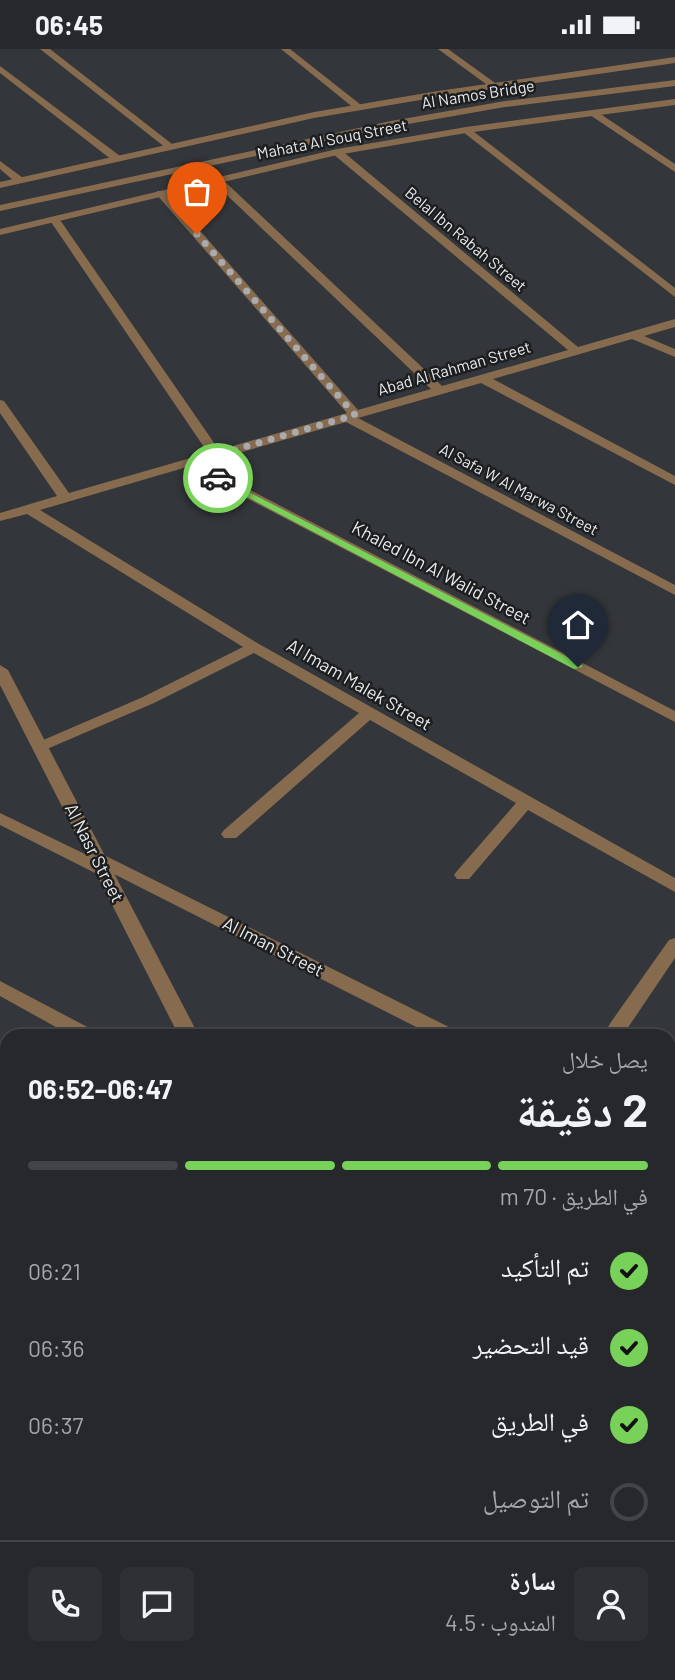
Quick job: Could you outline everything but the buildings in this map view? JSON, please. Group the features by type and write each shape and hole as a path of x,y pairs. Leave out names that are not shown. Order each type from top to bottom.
{"street":[{"path":"44,49 169,146"},
{"path":"285,49 358,107"},
{"path":"442,49 493,85"},
{"name":"Mahata Al Souq Street","path":"0,185 169,146 358,107 675,60"},
{"path":"0,69 116,158"},
{"name":"Al Namos Bridge","path":"0,208 391,124 505,104 675,82"},
{"name":"Mahata Al Souq Street","path":"0,232 337,152 466,130 675,101"},
{"path":"593,113 675,169"},
{"path":"466,130 675,294"},
{"name":"Belal Ibn Rabah Street","path":"337,152 576,351"},
{"path":"0,164 19,180"},
{"path":"217,180 440,391"},
{"path":"161,193 351,416"},
{"path":"54,219 216,456"},
{"name":"Abad Al Rahman Street","path":"0,517 675,323"},
{"path":"632,335 675,353"},
{"path":"482,378 671,475"},
{"path":"0,404 66,499"},
{"name":"Al Safa W Al Marwa Street","path":"351,416 675,591"},
{"name":"Khaled Ibn Al Walid Street","path":"189,463 675,717"},
{"name":"Al Imam Malek Street","path":"29,509 254,647 675,886"},
{"path":"40,747 190,682 254,647"},
{"name":"Al Nasr Street","path":"0,670 185,1029"},
{"path":"230,834 368,713"},
{"path":"464,875 527,802"},
{"name":"Al Iman Street","path":"0,818 100,864 436,1029"},
{"path":"618,1027 675,944"},
{"path":"0,988 75,1029"}],"way so far":[{"path":"197,234 355,415 189,463 218,478"}],"route":[{"path":"218,478 578,667"}]}
